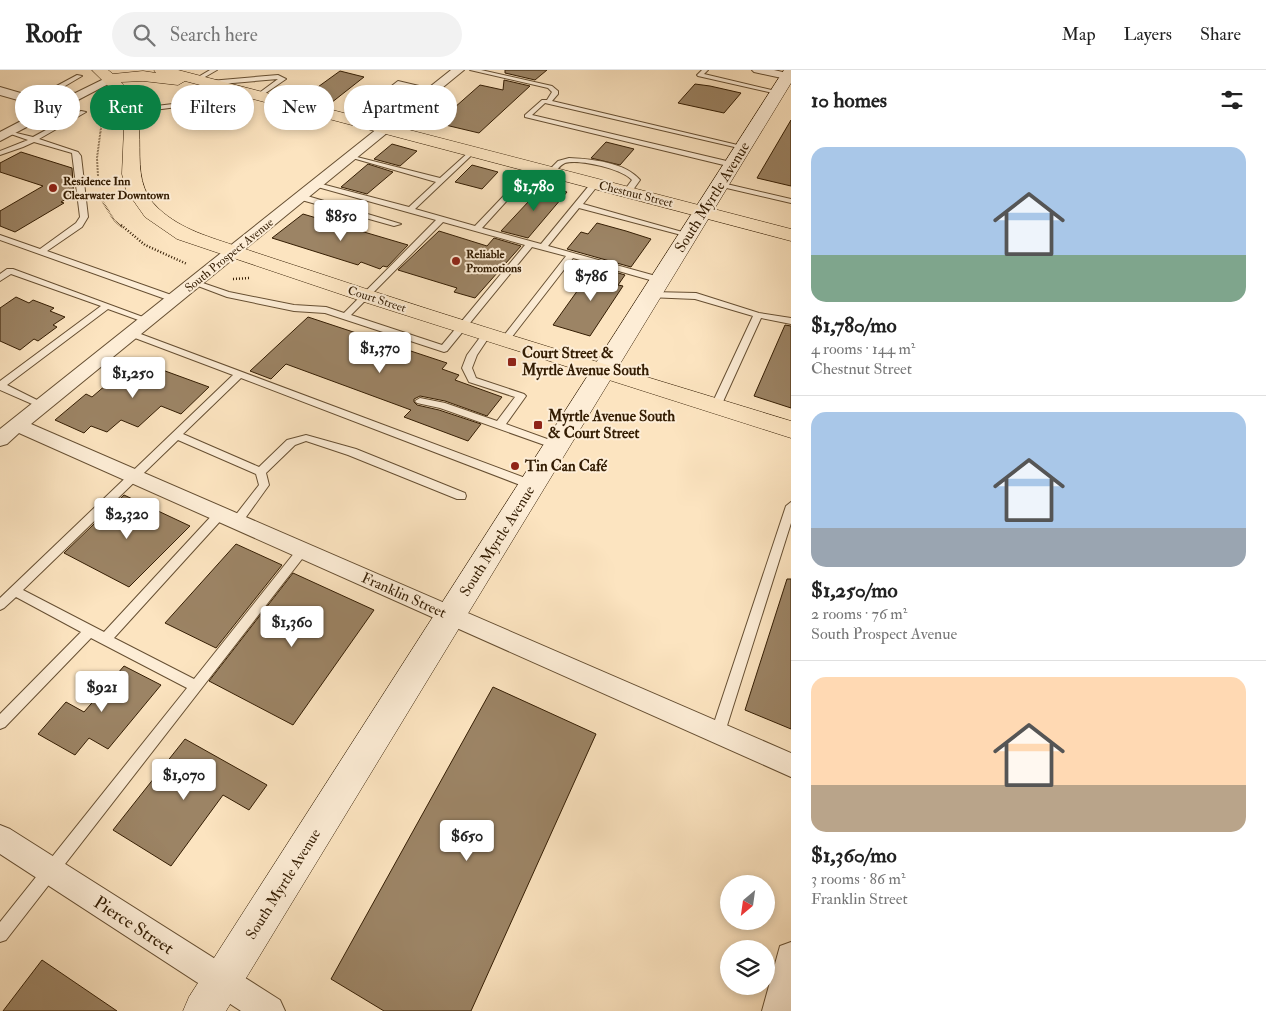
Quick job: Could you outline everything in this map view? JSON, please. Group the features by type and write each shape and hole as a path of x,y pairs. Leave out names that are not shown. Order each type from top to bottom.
{"main road":[{"path":"161,70 207,80"},
{"path":"105,74 207,80"},
{"name":"Court Street","path":"105,74 115,85"},
{"name":"South Myrtle Avenue","path":"213,996 790,74"},
{"path":"132,85 136,78 143,76"},
{"name":"Chestnut Street","path":"207,80 239,92 344,119"},
{"name":"Court Street","path":"135,130 132,181 142,204 161,221 198,240 366,296 791,430"},
{"name":"Chestnut Street","path":"385,130 791,235"}],"street":[{"name":"South Prospect Avenue","path":"439,85 458,70"},
{"path":"758,70 790,74"},
{"path":"80,93 105,74"},
{"path":"0,91 15,95"},
{"name":"South Prospect Avenue","path":"8,432 385,130"},
{"name":"Franklin Street","path":"8,432 134,476 791,765"},
{"name":"Pierce Street","path":"0,838 50,870 213,996 269,1011"},
{"path":"778,1011 791,957"}],"lane":[{"path":"472,70 550,88 556,94 548,102"},
{"path":"705,70 700,75 777,92"},
{"path":"62,85 80,76"},
{"path":"161,109 175,106 207,80 278,77 283,79 257,97"},
{"path":"395,85 398,83 408,85"},
{"path":"732,165 527,116 544,101 743,147"},
{"path":"0,153 34,140 83,112"},
{"path":"5,134 75,152 78,156 84,217 79,225 41,252"},
{"path":"410,210 472,152"},
{"path":"351,156 441,181"},
{"path":"551,172 563,161 582,160 629,172 636,180 627,192"},
{"path":"477,228 532,168"},
{"path":"317,184 571,255 655,288 696,296 758,315 791,322"},
{"path":"543,247 595,184"},
{"path":"721,184 791,201"},
{"path":"301,197 397,224"},
{"path":"578,205 689,235"},
{"path":"345,317 442,218"},
{"path":"0,237 174,299"},
{"path":"194,283 226,294 294,308 326,310 444,349 531,243"},
{"path":"499,426 521,396 472,380 467,368 472,355 496,337 571,255"},
{"path":"0,278 10,271 147,320"},
{"path":"0,386 107,306"},
{"path":"716,406 758,315"},
{"path":"130,333 239,376 532,485"},
{"path":"0,605 239,376"},
{"path":"0,386 42,404"},
{"path":"420,401 442,405 557,446"},
{"path":"176,436 261,472"},
{"path":"261,472 291,442 306,438 352,452 461,496"},
{"path":"105,639 264,485 261,472"},
{"path":"718,732 791,506"},
{"path":"0,934 303,550"},
{"path":"14,591 195,686"},
{"path":"0,723 90,631"}],"building":[{"path":"505,70 547,70 535,80 505,73"},
{"path":"340,71 364,77 354,85 344,85 344,93 334,101 334,85 321,85"},
{"path":"504,80 530,86 479,133 457,128 457,105 480,85 503,90"},
{"path":"695,84 741,93 724,113 678,103"},
{"path":"791,120 791,186 757,178"},
{"path":"606,142 634,149 620,165 591,158"},
{"path":"392,144 417,151 400,166 374,159"},
{"name":"Residence Inn Clearwater Downtown","path":"21,152 72,168 74,197 71,196 61,202 64,203 15,232 0,226 0,211 43,186 0,172 0,163"},
{"path":"368,164 393,172 367,194 341,187"},
{"path":"472,165 498,172 482,189 455,182"},
{"path":"543,186 567,192 528,238 501,231"},
{"path":"303,214 408,245 387,267 383,266 380,269 361,262 358,265 272,238"},
{"path":"597,223 651,239 631,267 567,249 581,232 588,234"},
{"path":"439,231 487,246 494,238 521,246 475,298 454,292 457,288 398,270"},
{"path":"595,266 625,275 618,285 623,286 590,336 553,325"},
{"path":"16,297 29,303 33,300 54,308 50,311 65,317 53,325 57,327 38,341 34,339 20,350 0,341 0,308"},
{"path":"308,317 447,363 442,369 459,375 455,380 502,397 487,416 445,401 420,396 414,399 417,405 481,424 468,441 404,417 411,410 286,364 271,379 250,371"},
{"path":"785,325 791,326 791,408 754,396"},
{"path":"135,360 209,387 181,414 161,406 138,427 121,420 107,432 91,426 84,433 55,420 86,394 92,397"},
{"path":"124,495 190,526 129,587 64,553"},
{"path":"236,544 282,565 216,648 165,623"},
{"path":"293,573 374,610 293,725 209,681"},
{"path":"787,579 791,579 791,729 745,710"},
{"path":"124,666 161,685 108,749 89,738 75,755 38,734 66,702 84,712"},
{"path":"493,687 596,734 471,1011 384,1011 331,979"},
{"path":"185,739 267,785 249,810 223,795 171,866 113,830"},
{"path":"42,960 117,1011 3,1011"}],"place":[{"name":"Residence Inn Clearwater Downtown","path":"53,188"},
{"name":"Reliable Promotions","path":"456,261"},
{"name":"Court Street & Myrtle Avenue South","path":"512,362"},
{"name":"Myrtle Avenue South & Court Street","path":"538,425"},
{"name":"Tin Can Café","path":"515,466"}]}
